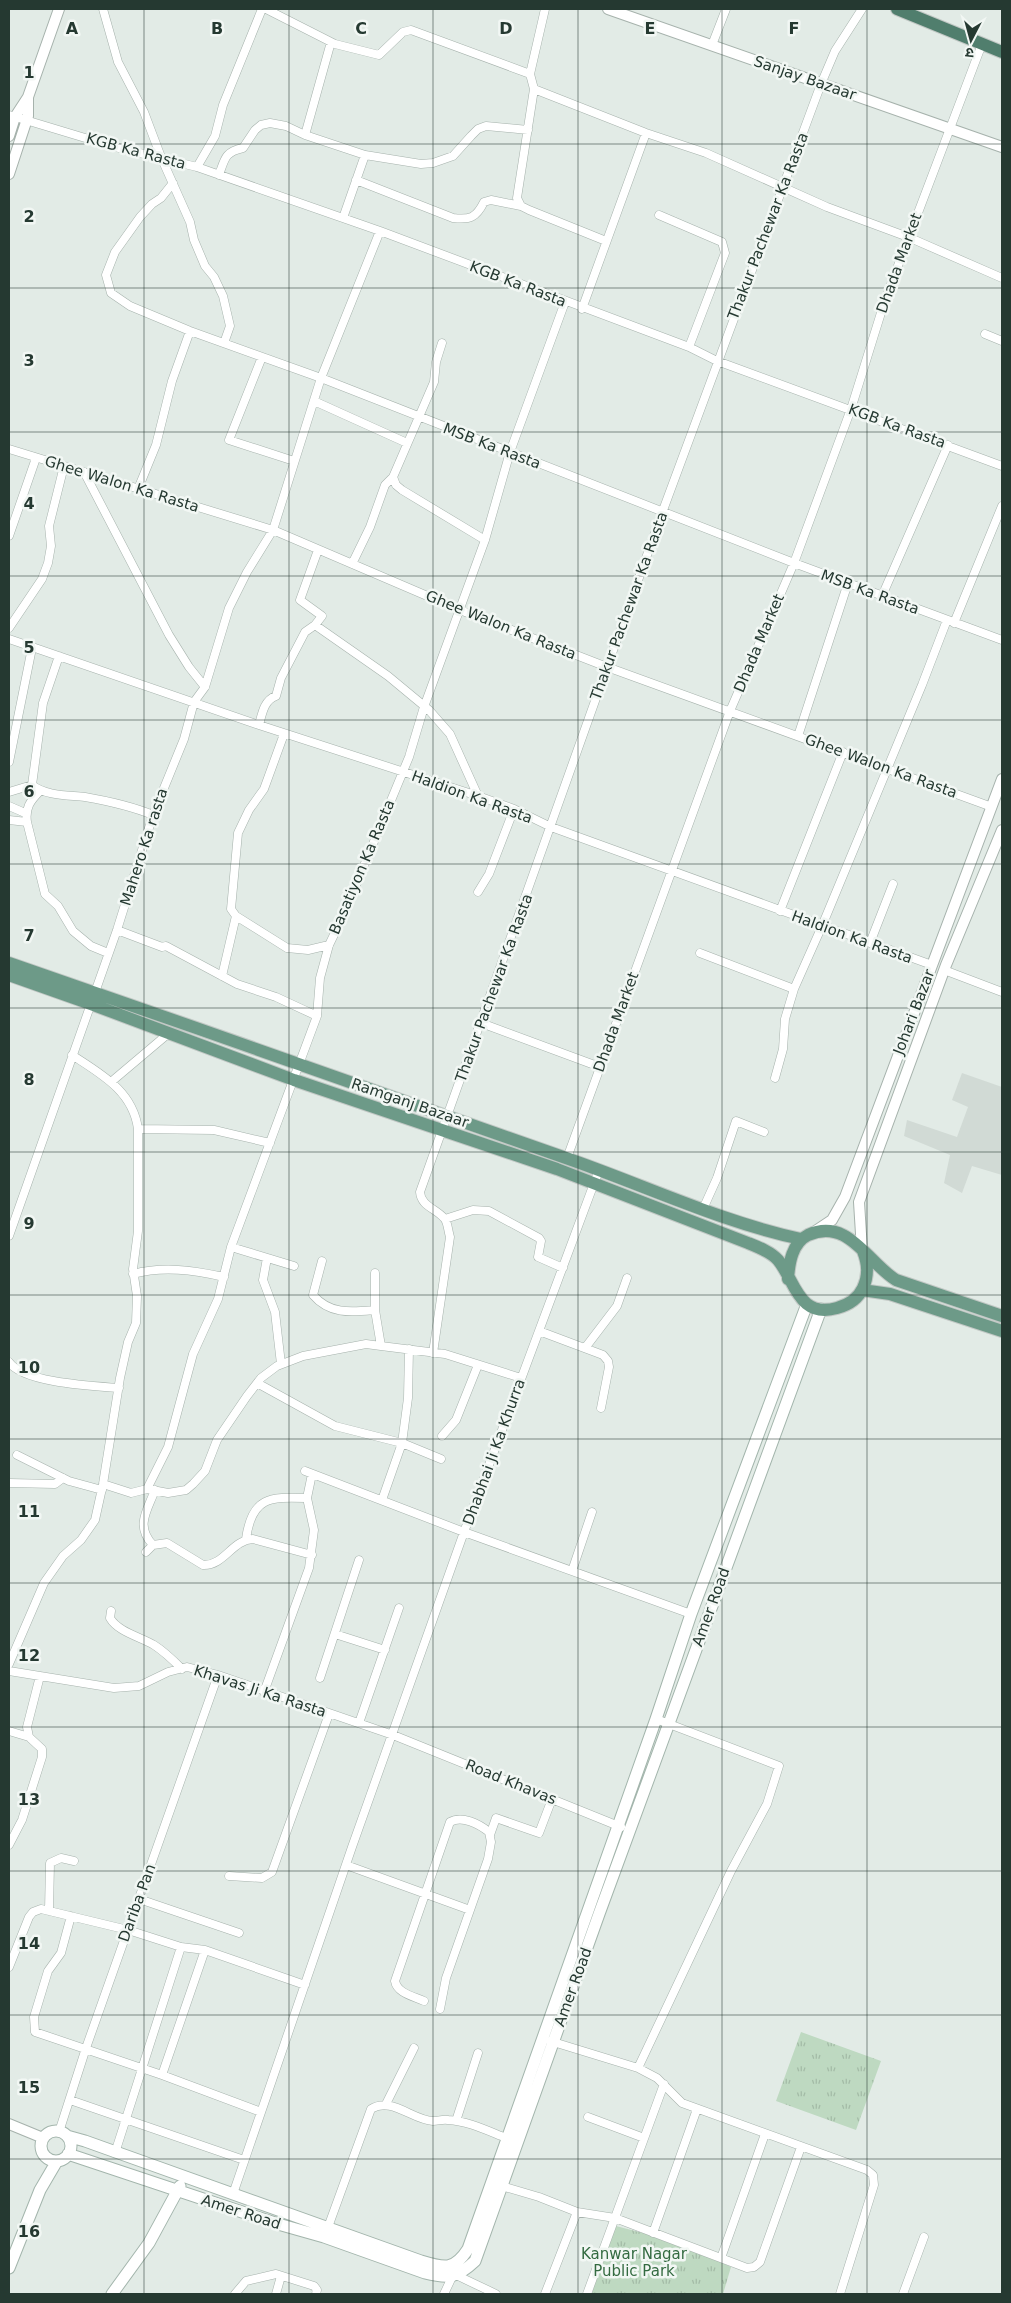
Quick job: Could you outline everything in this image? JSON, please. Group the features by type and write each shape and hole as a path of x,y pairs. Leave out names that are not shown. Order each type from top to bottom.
{"highway":[{"path":"897,9 1002,52"}],"main road":[{"name":"Ramganj Bazaar","path":"9,963 169,1033 294,1080 594,1184 764,1250 778,1259 788,1279"},
{"name":"Ramganj Bazaar","path":"9,975 92,998 299,1066 566,1158 776,1234 806,1236"},
{"path":"863,1250 868,1271 862,1290 854,1300 845,1306 834,1309 821,1309 807,1304 800,1298 788,1279 790,1258 806,1236 833,1231 844,1234 855,1241 884,1272 896,1280 1002,1316"},
{"path":"862,1290 890,1294 1002,1331"},
{"name":"Amer Road","path":"68,2154 178,2192 327,2232 440,2267 452,2266 462,2258 468,2249 541,2038 656,1720 691,1614 807,1304"},
{"name":"Amer Road","path":"63,2134 233,2194 426,2273 441,2277 454,2276 464,2272 475,2261 630,1830 821,1309"},
{"path":"9,2268 40,2190 57,2161 68,2154 70,2145 63,2134 50,2132 43,2138 40,2147 45,2157 40,2190"},
{"path":"45,2157 57,2161"},
{"path":"112,2294 149,2243 178,2192 184,2177"}],"street":[{"path":"9,136 12,116 28,97 59,9"},
{"path":"103,9 118,62 144,112 161,157 190,222 194,240 205,266 214,277 223,296 230,326 224,343"},
{"path":"197,167 215,136 223,105 264,9 331,42 379,56 403,32 411,30 530,74"},
{"path":"521,206 517,198 534,89 530,74 545,9"},
{"name":"Sanjay Bazaar","path":"608,9 1002,147"},
{"path":"712,45 726,9"},
{"name":"Thakur Pachewar Ka Rasta","path":"445,1219 420,1198 420,1192 662,513 717,361 784,188 820,84 835,51 862,9"},
{"path":"305,135 331,42"},
{"name":"Dhada Market","path":"566,1158 730,711 794,563 851,409 885,300 982,44"},
{"path":"534,89 646,133 706,153 827,207 908,237 1002,278"},
{"path":"9,174 27,120 28,97"},
{"name":"KGB Ka Rasta","path":"12,116 115,147 197,167 380,231 582,309 689,347 717,361 1002,466"},
{"path":"219,175 228,154 233,150 243,148 255,130 270,124 286,126 305,135 365,154 399,161 433,163 453,156 478,129 486,126 528,130"},
{"path":"582,309 646,133"},
{"path":"343,218 365,154"},
{"path":"356,180 453,218 469,219 476,216 484,202 491,200 521,206 606,241"},
{"name":"MSB Ka Rasta","path":"173,183 161,198 152,204 140,217 115,252 106,274 111,293 120,300 190,331 321,378 662,513 1002,640"},
{"path":"659,215 722,242 725,253 689,347"},
{"path":"194,702 205,687 228,608 247,572 273,530 321,378 380,231"},
{"name":"Basatiyon Ka Rasta","path":"153,1545 146,1537 143,1524 151,1489 168,1447 193,1354 218,1299 231,1247 317,1016 320,978 329,945 344,914 408,758 424,707 485,540 510,452 565,302"},
{"path":"138,489 156,445 172,381 190,331"},
{"path":"985,334 1002,341"},
{"path":"352,564 370,526 385,485 393,477 434,382 436,362 442,344"},
{"path":"262,357 229,440 294,462"},
{"path":"314,401 407,443"},
{"path":"882,596 948,445"},
{"name":"Ghee Walon Ka Rasta","path":"9,449 273,530 460,610 607,667 992,807"},
{"path":"9,536 36,458"},
{"path":"9,628 42,579 48,563 51,546 49,526 64,466"},
{"path":"84,472 169,634 189,667 205,687"},
{"path":"393,477 396,485 402,490 485,540"},
{"path":"775,1078 783,1049 785,1019 794,988 822,926 922,686 1002,506"},
{"path":"258,725 269,698 276,696 281,678 305,632 315,625 322,616 300,600 318,550"},
{"path":"798,736 848,583"},
{"path":"315,625 388,676 424,707 450,734 478,796"},
{"name":"Haldion Ka Rasta","path":"9,639 284,734 478,796 514,809 551,827 932,965"},
{"path":"9,762 32,648"},
{"path":"32,786 44,703 58,656"},
{"name":"Mahero Ka rasta","path":"9,1236 117,930 153,815 184,739 194,702"},
{"path":"284,734 264,789 242,824 236,841 231,908 236,916 287,948 308,950 329,945"},
{"path":"780,911 843,752"},
{"name":"Johari Bazar","path":"806,1236 832,1220 845,1197 1002,779"},
{"path":"9,792 32,786 40,791 87,797 136,808 153,815"},
{"path":"40,791 29,802 25,813 45,894 58,906 73,931 91,946 108,953"},
{"path":"9,806 25,813"},
{"path":"478,892 489,874 514,809"},
{"path":"9,820 27,822"},
{"name":"Johari Bazar","path":"863,1250 859,1202 944,970 1002,830"},
{"path":"870,943 893,884"},
{"path":"222,976 236,916"},
{"path":"117,930 162,947 166,946 237,984 276,997 317,1016"},
{"path":"700,953 794,988"},
{"path":"944,970 1002,992"},
{"path":"481,1023 600,1067"},
{"path":"111,1082 169,1033"},
{"path":"9,1664 22,1630 44,1583 63,1556 81,1540 95,1520 103,1487 128,1342 136,1322 136,1280 133,1274 138,1231 138,1129 136,1114 131,1104 103,1074 72,1055"},
{"path":"704,1209 717,1178 736,1121 764,1132"},
{"path":"138,1129 214,1130 270,1143"},
{"name":"Dhabhai Ji Ka Khurra","path":"233,2194 346,1864 464,1532 599,1170"},
{"path":"433,1352 450,1237 445,1219 473,1210 489,1211 539,1238 541,1241 538,1257 563,1268"},
{"path":"231,1247 294,1266"},
{"path":"267,1258 263,1280 275,1312 281,1364"},
{"path":"322,1261 313,1289 313,1295 318,1302 335,1310 352,1312 375,1310"},
{"path":"133,1274 148,1270 172,1269 224,1277"},
{"path":"375,1273 375,1310 381,1346"},
{"path":"585,1348 617,1306 627,1278"},
{"path":"539,1331 603,1355 608,1361 609,1368 601,1408"},
{"path":"17,1455 63,1478 103,1487 132,1493 151,1489 168,1492 186,1490 205,1471 217,1440 257,1383 281,1364 303,1356 366,1344 433,1352 457,1357 521,1378"},
{"path":"382,1500 402,1443 408,1398 409,1349"},
{"path":"9,1362 18,1371 58,1383 119,1388"},
{"path":"442,1436 456,1420 478,1365"},
{"path":"257,1383 272,1390 306,1412 335,1426 402,1443 441,1459"},
{"path":"264,1692 309,1568 312,1554 314,1530 308,1498 309,1472 464,1532 691,1614"},
{"path":"9,1484 55,1484 63,1478"},
{"path":"246,1539 251,1518 262,1502 281,1497 308,1498"},
{"path":"572,1571 592,1512"},
{"path":"146,1552 153,1545 168,1543 203,1565 209,1565 215,1564 235,1545 246,1539 260,1540 312,1554"},
{"path":"320,1678 359,1560"},
{"path":"359,1723 399,1608"},
{"path":"111,1610 110,1618 116,1626 155,1645 167,1653 182,1669"},
{"path":"335,1634 384,1650"},
{"name":"Khavas Ji Ka Rasta","path":"9,1671 114,1688 139,1686 168,1672 186,1667 218,1675 393,1735"},
{"name":"Dariba Pan","path":"63,2134 70,2100 86,2048 218,1675"},
{"path":"29,1737 28,1720 40,1676"},
{"path":"229,1876 262,1878 272,1872 329,1714"},
{"path":"638,2068 731,1871 767,1804 779,1766 656,1720"},
{"path":"9,1731 29,1737 42,1749 42,1758 22,1820 9,1845"},
{"name":"Road Khavas","path":"393,1735 630,1830"},
{"path":"490,1835 496,1818 539,1833 552,1799"},
{"path":"424,2000 400,1990 396,1987 394,1981 450,1822 456,1819 467,1821 481,1826 489,1832 491,1842 488,1859 446,1978 440,2009"},
{"path":"49,1911 50,1863 61,1858 74,1861"},
{"path":"346,1864 470,1910"},
{"path":"139,1898 239,1933"},
{"path":"9,1967 29,1917 33,1912 41,1909 128,1930 181,1947 205,1950 305,1985"},
{"path":"71,1916 61,1953 48,1971 34,2026 35,2032 143,2068 261,2112"},
{"path":"115,2153 181,1947"},
{"path":"162,2075 205,1950"},
{"path":"541,2038 638,2068 664,2084 682,2103 867,2170 873,2175 874,2186 872,2194 840,2294"},
{"path":"386,2104 414,2048"},
{"path":"456,2121 478,2054"},
{"path":"587,2294 664,2084"},
{"path":"70,2100 244,2160"},
{"path":"327,2232 371,2109 377,2105 386,2104 432,2121 456,2121 483,2128 506,2138"},
{"path":"653,2233 696,2109"},
{"path":"588,2117 644,2138"},
{"path":"9,2124 43,2138"},
{"path":"721,2258 764,2134"},
{"path":"491,2182 576,2212 615,2218 748,2268 754,2267 760,2262 801,2146"},
{"path":"545,2294 576,2212"},
{"path":"903,2294 924,2238"},
{"path":"235,2294 246,2281 262,2276 281,2276 314,2286 318,2290 316,2294"},
{"path":"276,2294 281,2276"},
{"path":"444,2294 454,2276 496,2294"}],"shaded area":[{"path":"962,1073 1002,1087 1002,1175 972,1166 962,1193 944,1183 950,1155 904,1136 907,1120 957,1137 968,1107 952,1100"}],"green space":[{"path":"801,2032 881,2061 856,2130 776,2101"},
{"name":"Kanwar Nagar Public Park","path":"612,2225 674,2241 731,2267 723,2294 592,2293"}]}
